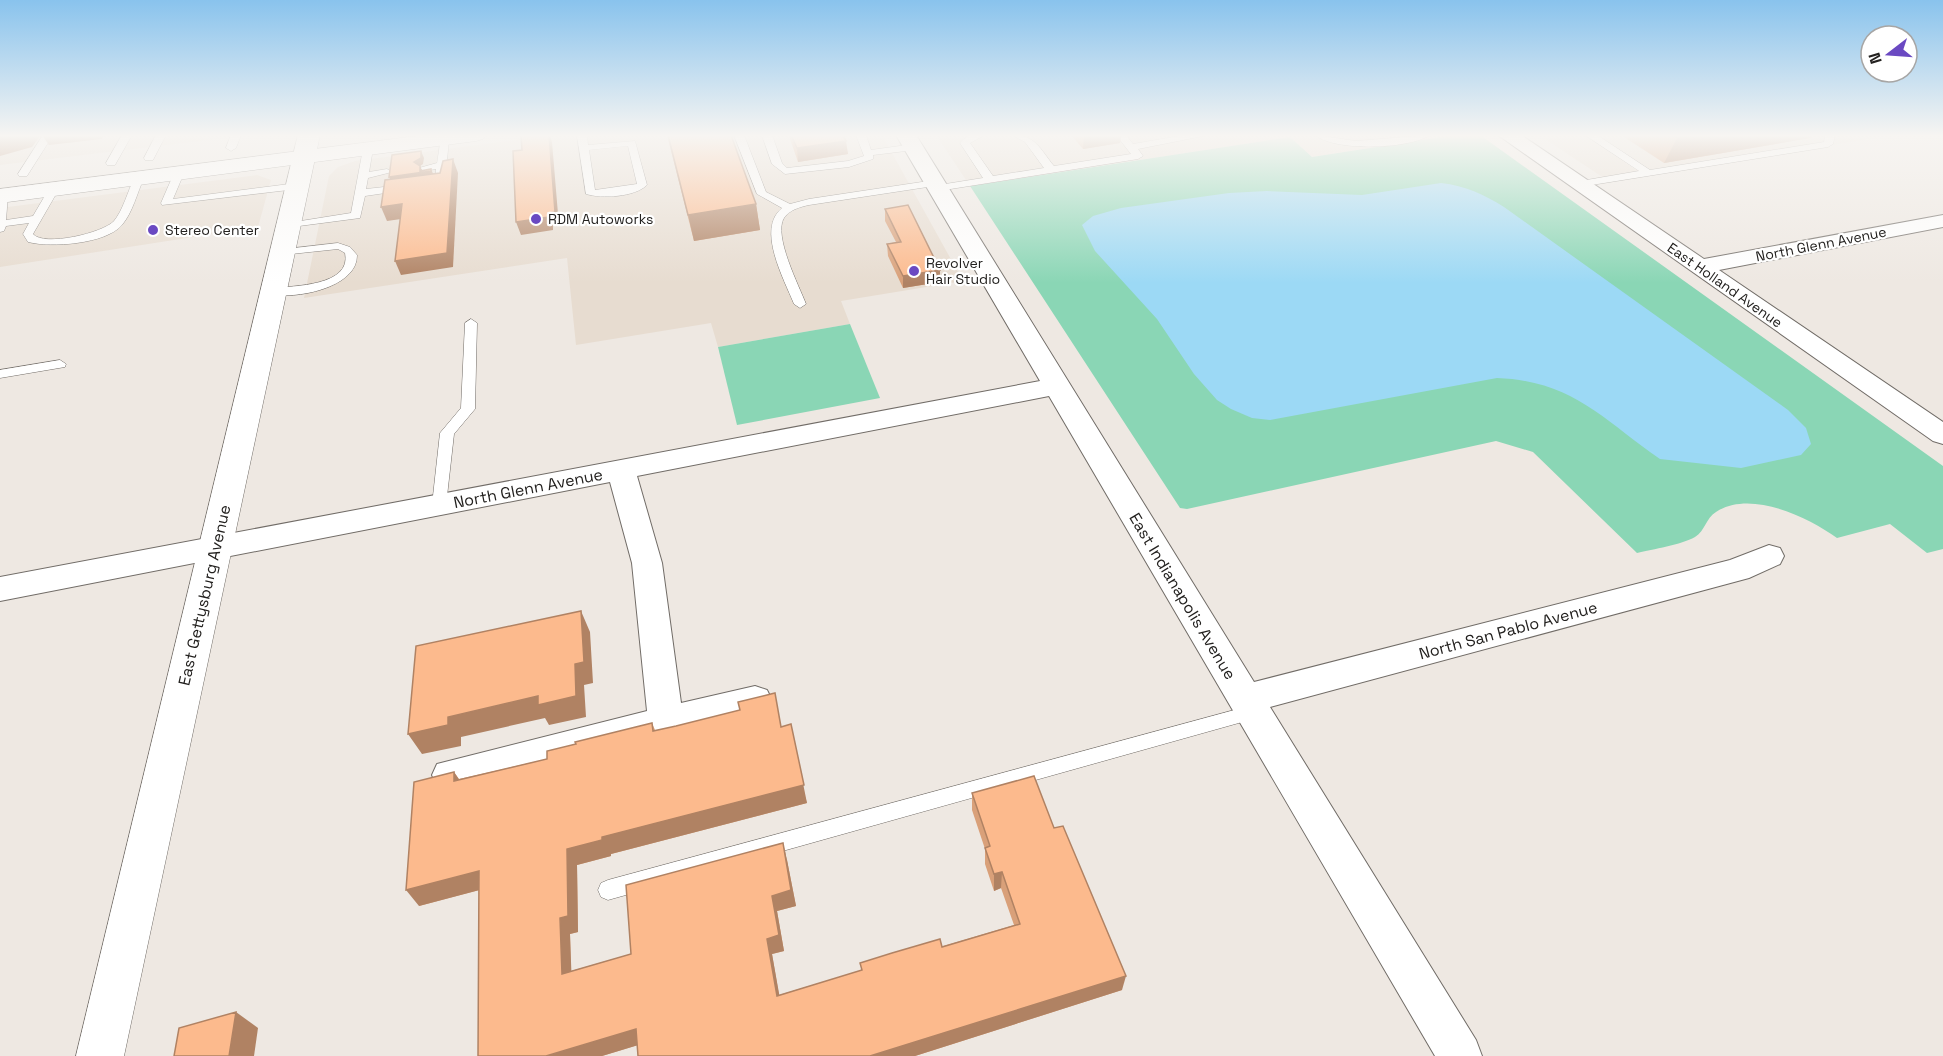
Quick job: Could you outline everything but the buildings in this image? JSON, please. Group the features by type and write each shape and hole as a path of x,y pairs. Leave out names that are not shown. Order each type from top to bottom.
{"street":[{"path":"1,189 54,189 90,184"},
{"name":"East Gettysburg Avenue","path":"100,1056 298,184"},
{"name":"East Holland Avenue","path":"1579,184 1943,435"},
{"name":"East Indianapolis Avenue","path":"937,185 1460,1056"},
{"name":"North Glenn Avenue","path":"1699,267 1943,221"},
{"name":"North Glenn Avenue","path":"0,589 1057,386"},
{"path":"621,470 647,563 666,722"},
{"name":"North San Pablo Avenue","path":"1249,706 1738,570 1769,556"},
{"path":"450,775 755,700"}],"lane":[{"path":"54,189 28,234 32,240 41,243 92,236 106,231 117,224 136,184"},
{"path":"174,184 166,203 255,192 265,184"},
{"path":"285,239 356,216 362,184"},
{"path":"590,184 591,194 635,189 642,184"},
{"path":"758,184 762,194 790,208"},
{"path":"800,304 778,244 776,230 777,220 790,208 808,202 945,184"},
{"path":"360,193 418,185"},
{"path":"0,229 1,189"},
{"path":"0,224 37,219"},
{"path":"273,292 320,285 340,278 347,273 352,258 351,253 338,246 285,239"},
{"path":"439,505 447,433 468,409 471,324"},
{"path":"0,374 60,364"},
{"path":"608,890 1249,706"}],"shaded area":[{"path":"185,184 270,184 258,227 0,267 0,208"},
{"path":"327,184 909,184 963,281 841,301 850,324 718,347 711,323 576,345 567,258 304,298"}],"green space":[{"path":"1549,184 1943,466 1943,549 1927,553 1890,524 1837,538 1795,514 1745,503 1716,512 1701,531 1689,540 1637,553 1533,452 1496,441 1187,509 1180,508 970,186"},
{"path":"850,324 880,398 737,425 718,347"}],"water":[{"path":"1433,184 1448,184 1474,191 1489,198 1788,410 1806,428 1811,444 1801,455 1741,468 1660,459 1567,394 1546,386 1497,378 1270,420 1252,418 1217,400 1194,374 1157,319 1095,251 1082,225 1093,216 1121,208 1229,193 1267,191 1362,195"}],"place":[{"name":"RDM Autoworks","path":"536,219"},
{"name":"Stereo Center","path":"153,230"},
{"name":"Revolver Hair Studio","path":"914,271"}]}
